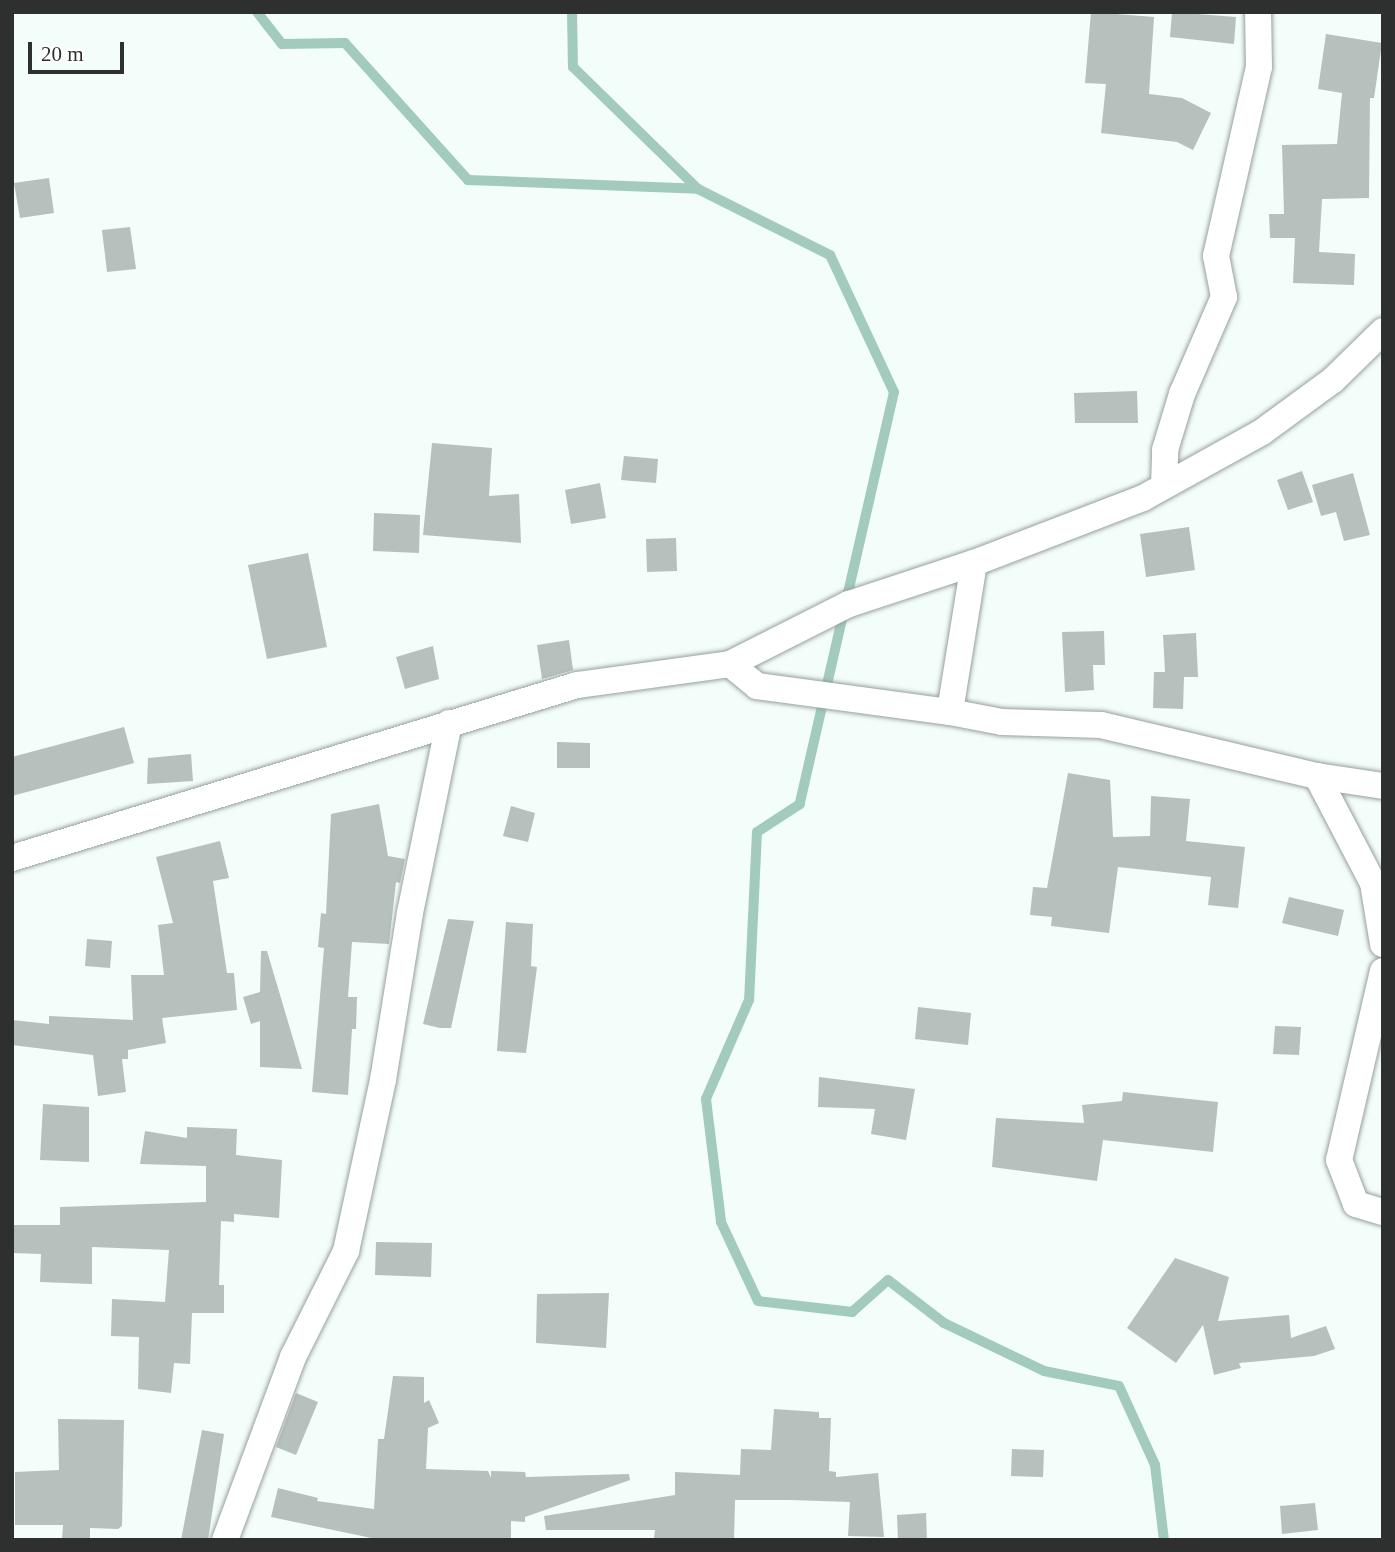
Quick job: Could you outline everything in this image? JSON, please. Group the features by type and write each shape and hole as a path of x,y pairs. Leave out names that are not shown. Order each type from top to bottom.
{"street":[{"path":"1164,486 1165,450 1182,394 1224,298 1216,256 1259,67 1258,12"},
{"path":"12,858 577,685 730,664 849,604 974,563 1164,486 1262,432 1333,380 1383,331"},
{"path":"950,712 974,563"},
{"path":"730,664 757,686 950,712 1002,722 1101,725 1317,776 1383,786"},
{"path":"225,1540 293,1357 345,1251 383,1080 410,913 449,723"},
{"path":"1317,776 1373,883 1383,944"},
{"path":"1383,971 1339,1160 1356,1204 1383,1212"}],"building":[{"path":"1091,12 1154,17 1149,94 1182,98 1211,113 1193,150 1177,142 1101,133 1106,84 1085,83"},
{"path":"1172,12 1236,17 1234,44 1170,37"},
{"path":"1326,34 1382,43 1374,98 1370,98 1369,198 1322,199 1319,252 1355,254 1354,285 1293,283 1295,238 1270,238 1269,214 1284,214 1282,145 1337,144 1342,93 1318,89"},
{"path":"49,178 54,213 20,218 14,183"},
{"path":"130,227 136,269 107,272 102,230"},
{"path":"1137,391 1138,423 1075,423 1074,393"},
{"path":"432,443 492,448 489,496 519,494 521,543 423,535"},
{"path":"624,456 658,459 656,483 621,480"},
{"path":"1302,471 1313,502 1288,510 1277,480"},
{"path":"1353,473 1370,535 1344,541 1336,512 1321,516 1312,485"},
{"path":"600,483 606,518 571,524 565,490"},
{"path":"374,513 420,515 419,553 373,551"},
{"path":"1189,527 1195,570 1146,577 1140,534"},
{"path":"676,538 677,571 647,572 646,539"},
{"path":"308,553 327,647 267,659 248,565"},
{"path":"1104,631 1105,665 1093,665 1094,690 1065,692 1062,632"},
{"path":"1196,633 1198,677 1184,677 1183,709 1153,708 1154,672 1165,672 1163,635"},
{"path":"569,640 573,670 542,679 537,645"},
{"path":"433,646 439,679 405,689 396,657"},
{"path":"124,727 134,763 12,796 12,757"},
{"path":"557,742 590,743 590,768 557,768"},
{"path":"191,754 193,781 147,784 148,758"},
{"path":"1068,773 1110,780 1113,837 1150,836 1151,796 1190,799 1186,841 1245,847 1238,908 1208,905 1211,877 1118,867 1109,933 1051,926 1052,917 1030,915 1033,887 1047,888"},
{"path":"379,804 388,856 405,859 400,883 396,882 389,944 352,942 348,997 357,997 348,1095 312,1092 324,948 318,947 321,913 326,914 331,814"},
{"path":"511,806 535,813 528,842 503,836"},
{"path":"220,841 229,878 213,881 227,973 234,973 237,1010 162,1018 166,1043 128,1050 128,1059 122,1059 126,1092 98,1096 93,1055 12,1045 12,1020 49,1024 49,1016 133,1020 131,975 164,975 158,925 173,923 156,857"},
{"path":"1289,897 1344,910 1338,936 1282,923"},
{"path":"448,919 474,921 451,1028 440,1028 423,1024"},
{"path":"506,922 533,924 531,966 537,967 526,1053 497,1051"},
{"path":"87,939 112,941 110,968 85,966"},
{"path":"261,951 267,951 302,1069 260,1067 260,1021 251,1024 243,997 260,992"},
{"path":"918,1007 971,1013 968,1045 915,1039"},
{"path":"1275,1026 1301,1027 1299,1055 1273,1054"},
{"path":"819,1077 915,1089 906,1140 871,1134 875,1109 818,1107"},
{"path":"1123,1092 1218,1102 1213,1152 1103,1140 1097,1181 992,1167 996,1118 1084,1123 1082,1105 1122,1101"},
{"path":"43,1104 89,1107 89,1162 40,1160"},
{"path":"187,1127 237,1129 236,1155 282,1160 279,1218 234,1214 234,1222 221,1221 219,1285 224,1285 224,1313 192,1313 190,1364 174,1363 171,1393 138,1389 139,1337 111,1336 112,1299 165,1302 169,1250 92,1247 92,1284 40,1282 41,1254 12,1253 12,1225 60,1225 60,1207 206,1202 206,1166 140,1164 145,1131 187,1138"},
{"path":"376,1242 432,1243 431,1277 375,1275"},
{"path":"1175,1258 1229,1277 1218,1321 1289,1315 1291,1338 1326,1326 1335,1349 1314,1356 1239,1363 1241,1368 1214,1375 1203,1325 1176,1363 1127,1328"},
{"path":"609,1293 606,1348 536,1343 537,1294"},
{"path":"393,1376 424,1377 424,1403 429,1400 439,1423 428,1428 426,1469 488,1471 491,1478 491,1471 525,1472 526,1477 629,1474 630,1480 525,1517 525,1522 511,1521 511,1540 381,1540 271,1517 278,1488 318,1498 317,1501 374,1509 378,1439 384,1439"},
{"path":"296,1393 318,1402 296,1455 276,1447"},
{"path":"774,1409 819,1412 819,1418 831,1418 829,1471 836,1472 836,1477 878,1473 884,1537 848,1536 850,1502 790,1500 735,1500 734,1540 654,1538 655,1530 546,1530 544,1516 675,1495 675,1472 740,1475 741,1449 771,1450"},
{"path":"58,1419 124,1420 122,1526 118,1529 90,1528 90,1540 62,1540 63,1525 15,1525 15,1472 59,1470"},
{"path":"202,1430 224,1434 208,1540 181,1540"},
{"path":"1012,1449 1044,1450 1043,1477 1011,1476"},
{"path":"1315,1503 1318,1530 1282,1534 1280,1506"},
{"path":"926,1513 927,1540 898,1540 897,1515"}],"waterway":[{"path":"257,12 282,44 345,43 468,180 698,189"},
{"path":"572,12 573,67 698,189 830,255 894,392 800,804 757,832 749,1000 706,1099 721,1222 758,1301 852,1312 888,1280 944,1323 1044,1371 1119,1386 1155,1465 1164,1540"}]}
